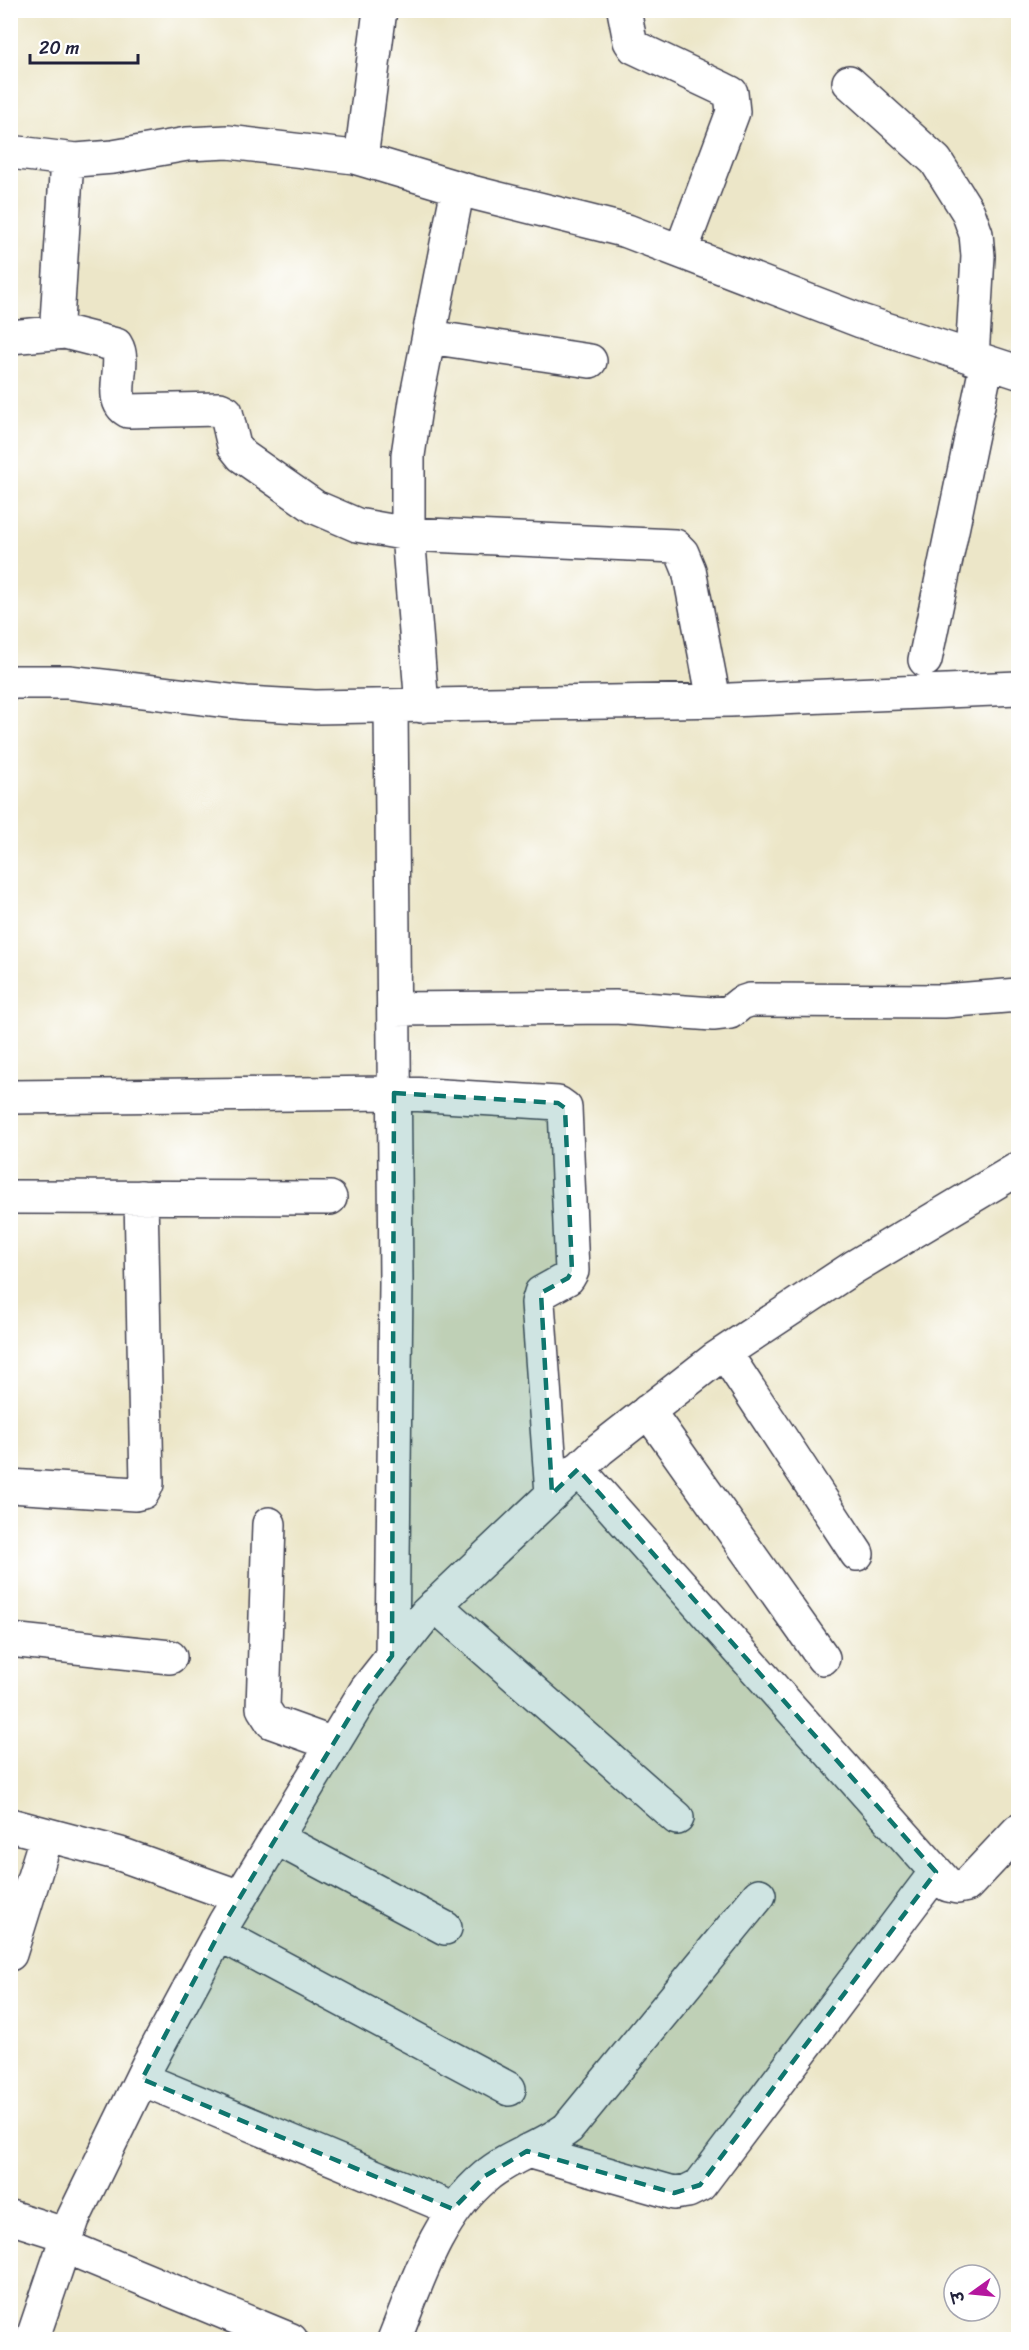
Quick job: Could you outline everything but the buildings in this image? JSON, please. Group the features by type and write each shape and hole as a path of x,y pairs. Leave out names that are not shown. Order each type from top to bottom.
{"street":[{"path":"361,159 380,10"},
{"path":"624,10 630,41 634,47 731,93 733,101 733,112 681,251"},
{"path":"849,82 936,161 968,212 976,234 979,360 925,660"},
{"path":"10,152 67,159 113,157 187,144 228,142 316,151 361,159 458,188 627,231 861,321 1018,372"},
{"path":"65,332 59,327 57,321 67,159"},
{"path":"392,1656 396,1293 394,1009 406,706 408,455 458,188"},
{"path":"10,337 65,332 116,345 121,358 118,400 123,408 128,411 220,409 226,412 234,446 242,456 315,507 357,525 408,534 675,546 682,553 688,570 714,700"},
{"path":"429,337 590,362"},
{"path":"10,682 68,682 246,703 315,708 714,700 1018,688"},
{"path":"394,1009 615,1006 713,1014 730,1012 741,1003 750,1000 944,1001 1018,995"},
{"path":"10,1097 394,1093 558,1103 565,1108 572,1271 568,1278 541,1293 538,1303 552,1494"},
{"path":"32,2340 66,2241 142,2079 240,1898 366,1690 392,1656 435,1605 578,1469 648,1411 725,1353 854,1267 1018,1169"},
{"path":"10,1197 330,1198"},
{"path":"10,1486 135,1494 143,1492 147,1484 141,1197"},
{"path":"725,1353 857,1554"},
{"path":"648,1411 823,1658"},
{"path":"578,1469 948,1884 957,1887 967,1885 1018,1831"},
{"path":"269,1524 263,1708 272,1722 333,1744"},
{"path":"435,1605 677,1818"},
{"path":"10,1640 170,1657"},
{"path":"10,1826 120,1854 240,1898"},
{"path":"10,1954 47,1835"},
{"path":"276,1838 446,1928"},
{"path":"527,2151 674,2193 688,2191 700,2185 936,1872"},
{"path":"394,2340 430,2251 453,2209 485,2176 527,2151 555,2138 568,2128 759,1895"},
{"path":"219,1934 510,2089"},
{"path":"142,2079 453,2209"},
{"path":"10,2217 291,2340"}],"highlighted area":[{"path":"394,1093 558,1103 565,1108 572,1271 568,1278 541,1293 552,1494 578,1469 936,1872 700,2185 674,2193 527,2151 485,2176 453,2209 142,2079 225,1922 366,1690 392,1656"}]}
